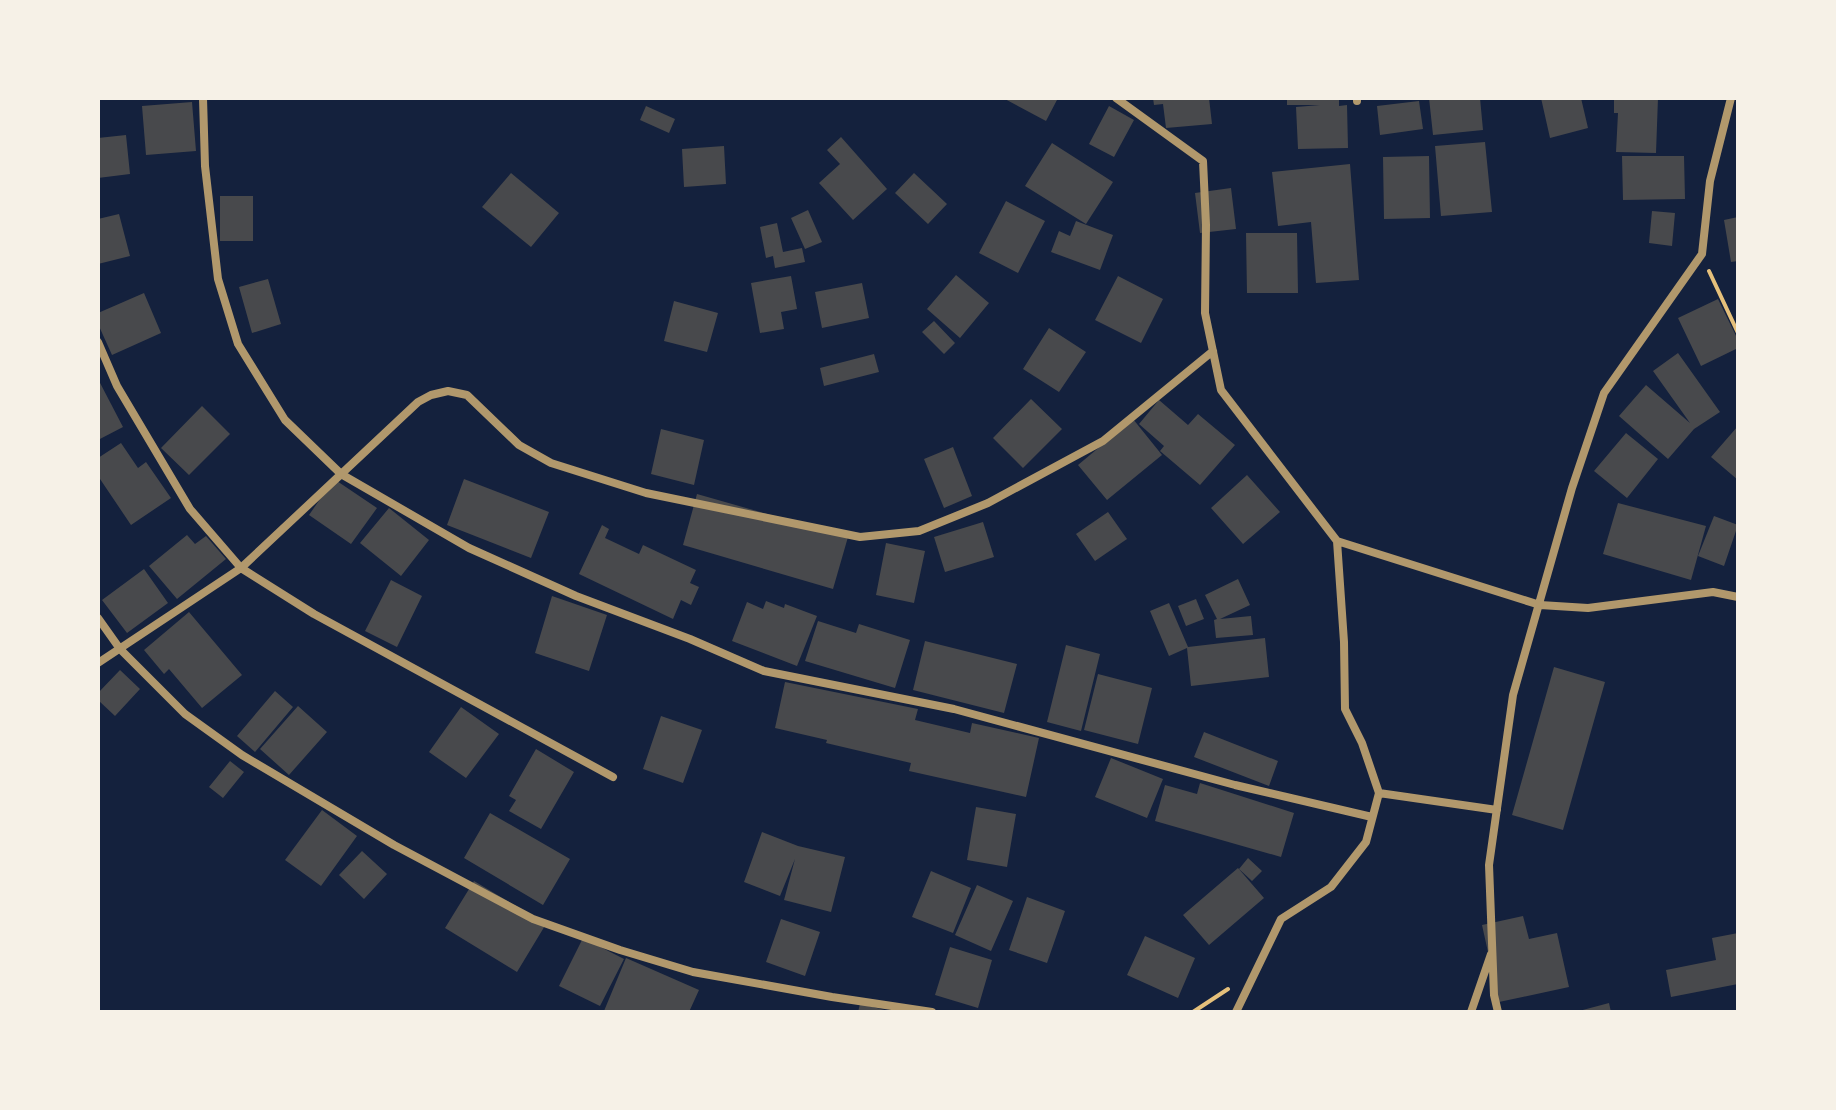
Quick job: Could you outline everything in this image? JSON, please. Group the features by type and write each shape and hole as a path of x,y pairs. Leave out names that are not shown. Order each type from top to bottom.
{"street":[{"path":"203,98 205,166 218,279 238,344 285,420 341,474 469,548 576,596 764,671 954,709 1235,785 1372,817"},
{"path":"1116,98 1203,161 1205,313 1221,390 1337,541 1345,709 1362,743 1379,793 1366,842 1331,887 1281,919 1236,1012"},
{"path":"1498,1012 1489,865 1513,695 1572,488 1604,393 1702,254 1710,181 1731,98"},
{"path":"98,342 117,386 190,509 241,568 314,614 613,777"},
{"path":"98,663 241,568 418,402 431,395 448,391 467,395 519,445 551,463 646,493 860,537 919,531 988,503 1103,441 1213,351"},
{"path":"1337,541 1540,605 1588,608 1713,592 1738,597"},
{"path":"98,618 120,649 185,714 242,755 394,845 533,919 693,972 932,1012"},
{"path":"1379,793 1497,810"},
{"path":"1471,1012 1492,949"}],"path":[{"path":"1702,254 1738,333"},
{"path":"1193,1012 1231,986"}],"building":[{"path":"1003,98 1058,98 1046,121"},
{"path":"1153,98 1209,98 1212,124 1166,128 1163,104 1154,105"},
{"path":"1287,98 1339,98 1339,106 1347,105 1348,148 1298,149 1296,107 1320,105 1287,105"},
{"path":"1429,98 1480,98 1483,130 1433,135"},
{"path":"1541,98 1581,98 1588,128 1550,138"},
{"path":"1614,98 1658,98 1656,153 1616,152 1618,113 1614,113"},
{"path":"1419,101 1423,129 1380,135 1377,106"},
{"path":"192,102 196,151 146,155 142,106"},
{"path":"646,106 675,119 669,133 640,120"},
{"path":"1109,106 1134,120 1114,157 1089,144"},
{"path":"126,135 130,174 98,178 98,138"},
{"path":"841,137 887,189 853,220 819,183 840,164 827,150"},
{"path":"1485,142 1492,212 1441,216 1435,146"},
{"path":"1052,143 1113,182 1086,224 1025,186"},
{"path":"724,146 726,184 684,187 682,149"},
{"path":"1429,156 1430,218 1384,219 1383,157"},
{"path":"1622,156 1684,156 1685,199 1623,200"},
{"path":"1350,164 1359,280 1316,283 1311,222 1278,226 1272,172"},
{"path":"511,173 559,213 531,247 482,207"},
{"path":"914,173 947,204 928,224 895,193"},
{"path":"1231,188 1236,229 1200,233 1195,193"},
{"path":"220,196 253,196 253,241 220,241"},
{"path":"1006,201 1045,221 1018,273 979,253"},
{"path":"808,210 822,242 805,249 791,218"},
{"path":"1652,211 1675,213 1672,246 1649,243"},
{"path":"119,214 130,256 98,264 98,219"},
{"path":"1738,217 1738,261 1731,262 1724,220"},
{"path":"1076,221 1113,235 1100,270 1051,252 1059,231 1070,236"},
{"path":"777,223 783,252 802,248 805,262 775,268 773,256 766,258 760,227"},
{"path":"1246,233 1297,233 1298,293 1247,293"},
{"path":"956,275 989,303 960,338 927,309"},
{"path":"791,276 797,309 781,312 784,329 760,333 751,283"},
{"path":"1118,276 1163,299 1141,343 1095,320"},
{"path":"268,279 281,324 252,333 239,287"},
{"path":"862,283 869,318 822,328 815,292"},
{"path":"144,293 161,333 112,355 98,324 98,313"},
{"path":"1718,299 1738,340 1738,348 1701,366 1678,318"},
{"path":"674,301 718,313 707,352 664,341"},
{"path":"934,321 955,343 944,354 922,332"},
{"path":"1049,328 1086,352 1059,392 1023,369"},
{"path":"1678,353 1720,412 1694,429 1668,459 1619,416 1646,385 1690,423 1653,371"},
{"path":"874,354 879,372 824,386 820,368"},
{"path":"98,379 123,427 98,440"},
{"path":"1031,399 1062,429 1023,468 993,438"},
{"path":"1159,400 1188,425 1198,414 1235,445 1200,485 1160,451 1164,446 1139,424"},
{"path":"202,406 230,434 189,475 161,448"},
{"path":"1133,419 1162,455 1107,500 1078,465"},
{"path":"1738,426 1738,480 1711,457"},
{"path":"661,429 704,440 694,485 651,474"},
{"path":"1626,433 1658,459 1627,498 1594,471"},
{"path":"121,443 138,468 146,462 171,498 131,525 98,476 98,458"},
{"path":"953,447 972,496 944,508 924,459"},
{"path":"1247,475 1280,512 1243,544 1211,508"},
{"path":"334,479 377,508 351,544 309,515"},
{"path":"464,479 549,512 531,558 447,525"},
{"path":"697,494 848,537 833,589 683,545"},
{"path":"1618,503 1706,526 1691,580 1603,554"},
{"path":"389,508 429,540 401,576 360,543"},
{"path":"1108,512 1127,539 1095,561 1076,534"},
{"path":"1714,516 1738,525 1724,566 1698,556"},
{"path":"983,522 994,557 945,572 934,537"},
{"path":"602,525 609,529 605,538 639,554 643,545 696,570 690,583 699,587 691,605 681,600 673,619 579,574"},
{"path":"187,535 195,544 206,536 226,559 177,599 149,566"},
{"path":"886,543 925,551 914,603 876,595"},
{"path":"144,569 168,603 127,633 102,600"},
{"path":"1238,579 1250,605 1220,619 1251,616 1253,635 1216,638 1214,620 1217,619 1205,595"},
{"path":"391,580 422,596 397,647 365,631"},
{"path":"552,596 607,615 589,671 535,653"},
{"path":"1196,599 1204,619 1186,626 1178,606"},
{"path":"766,601 784,608 785,604 817,616 797,666 732,641 747,602 763,609"},
{"path":"1169,603 1188,647 1265,638 1269,677 1191,686 1187,648 1169,656 1150,611"},
{"path":"189,612 242,675 202,708 169,669 164,674 144,650"},
{"path":"818,621 856,633 859,624 910,640 895,688 805,661"},
{"path":"925,641 1017,664 1004,713 913,690"},
{"path":"1066,645 1100,654 1081,731 1047,722"},
{"path":"1554,667 1605,682 1563,830 1512,815"},
{"path":"120,670 140,689 115,716 98,700 98,693"},
{"path":"1098,674 1152,688 1138,744 1084,730"},
{"path":"785,682 918,709 915,720 970,733 972,723 1039,738 1026,797 909,771 911,763 775,728"},
{"path":"275,691 293,707 255,752 237,736"},
{"path":"298,706 327,732 289,775 260,749"},
{"path":"461,707 499,734 466,778 429,752"},
{"path":"661,716 702,730 683,783 643,769"},
{"path":"1204,732 1278,761 1269,786 1194,757"},
{"path":"536,749 574,772 541,829 509,811 516,800 509,796"},
{"path":"1111,758 1163,779 1147,818 1095,797"},
{"path":"230,761 244,772 223,798 209,787"},
{"path":"1200,783 1294,813 1281,857 1155,821 1165,785 1197,794"},
{"path":"976,807 1016,814 1007,867 967,860"},
{"path":"322,810 357,836 321,886 285,860"},
{"path":"490,813 570,859 543,905 464,858"},
{"path":"762,832 798,846 845,857 831,912 784,900 795,859 780,896 744,882"},
{"path":"362,851 387,874 364,899 339,875"},
{"path":"1248,858 1262,871 1252,881 1239,869"},
{"path":"1238,868 1264,898 1209,945 1183,915"},
{"path":"931,871 971,888 953,933 912,917"},
{"path":"474,881 546,924 517,972 445,928"},
{"path":"977,885 1013,901 991,951 955,935"},
{"path":"1027,897 1065,911 1047,963 1009,950"},
{"path":"1523,916 1529,939 1557,933 1569,987 1499,1002 1482,925"},
{"path":"781,919 820,932 805,976 766,962"},
{"path":"1738,933 1738,984 1671,997 1666,970 1716,960 1712,938"},
{"path":"1145,936 1195,958 1178,998 1127,975"},
{"path":"583,938 624,959 600,1006 559,986"},
{"path":"950,947 992,960 978,1008 935,995"},
{"path":"626,958 699,990 689,1012 604,1011"},
{"path":"1609,1003 1611,1012 1579,1012 1579,1011"},
{"path":"860,1004 889,1011 889,1012 858,1012"}]}
